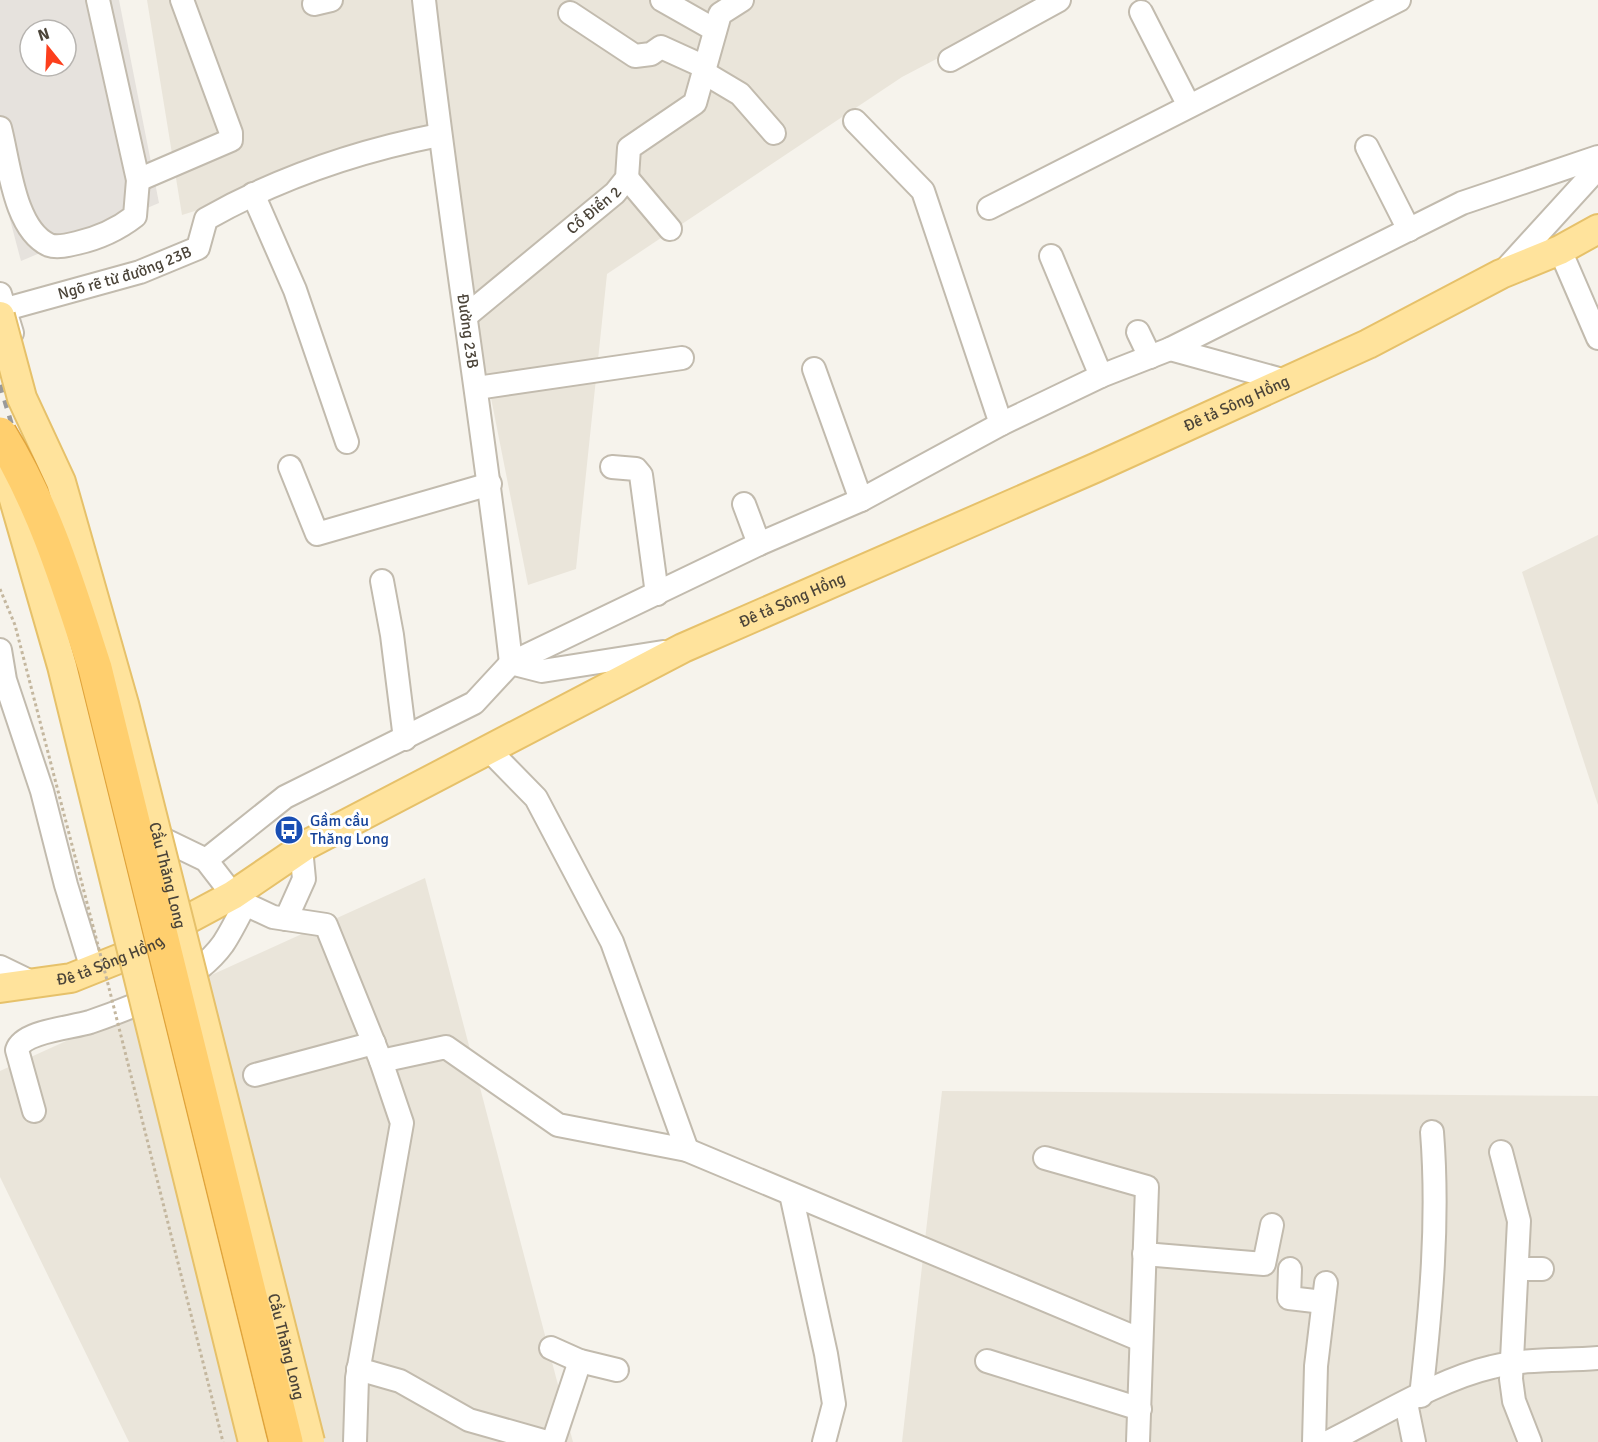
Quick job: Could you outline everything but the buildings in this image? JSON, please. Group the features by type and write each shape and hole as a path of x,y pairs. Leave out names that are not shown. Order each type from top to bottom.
{"highway":[{"name":"Cầu Thăng Long","path":"0,434 24,478 59,557 95,669 286,1442"}],"main road":[{"name":"Đê tả Sông Hồng","path":"0,987 71,978 156,944 177,925 239,900 301,848 683,648 1368,344 1501,274 1560,250 1598,230"},
{"name":"Cầu Thăng Long","path":"2,307 22,398 61,482 124,704 310,1442"},
{"path":"0,449 62,666 253,1442"}],"street":[{"path":"0,128 22,215 31,231 50,245 83,242 118,230 135,216 138,180 98,0"},
{"path":"138,180 224,145 231,140 231,133 182,0"},
{"name":"Đường 23B","path":"424,0 439,135 477,388 511,663"},
{"path":"662,0 715,30"},
{"name":"Cổ Điển 2","path":"466,316 615,193 627,178 629,148 695,103 720,14 742,0"},
{"path":"950,60 1059,0"},
{"path":"989,208 1394,1"},
{"path":"1142,12 1189,106"},
{"path":"570,13 635,56 651,54 661,46 704,69 740,94 774,133"},
{"path":"855,121 923,191 1001,424"},
{"name":"Ngõ rẽ từ đường 23B","path":"2,307 140,272 198,248 206,219 253,194 384,146 439,135"},
{"path":"1367,147 1409,230"},
{"path":"206,860 285,797 474,703 511,663 759,544 861,500 1001,424 1101,376 1160,353 1462,203 1598,157"},
{"path":"1501,274 1598,168"},
{"path":"627,178 670,229"},
{"path":"253,194 295,290 347,441"},
{"path":"1560,250 1598,338"},
{"path":"1051,256 1101,376"},
{"path":"2,307 102,664 140,818 146,831 206,860 239,900 273,917 326,925 377,1052 402,1123 358,1370 355,1442"},
{"path":"1138,332 1160,353 1286,381"},
{"path":"477,388 682,358"},
{"path":"814,369 861,500"},
{"path":"290,467 317,534 490,484"},
{"path":"612,467 636,469 641,475 657,594"},
{"path":"744,504 759,544"},
{"path":"382,581 392,635 405,739"},
{"path":"511,663 542,671 683,648"},
{"path":"0,650 4,680 42,791 66,885 92,969"},
{"path":"489,750 536,798 612,942 687,1150"},
{"path":"286,919 304,879 301,848"},
{"path":"34,1111 17,1050 19,1043 28,1037 92,1022 173,987 222,946 239,900"},
{"path":"0,967 33,983"},
{"path":"255,1075 377,1052 446,1047 558,1125 687,1150 1141,1340"},
{"path":"1414,1442 1413,1400 1431,1292 1436,1187 1432,1132"},
{"path":"1501,1152 1518,1207 1518,1269 1511,1363 1514,1401 1530,1442"},
{"path":"1045,1158 1147,1187 1138,1442"},
{"path":"791,1194 826,1354 834,1404 824,1442"},
{"path":"1144,1254 1264,1264 1272,1226"},
{"path":"1290,1269 1289,1298 1324,1292 1316,1366 1314,1442"},
{"path":"1518,1269 1542,1269"},
{"path":"551,1348 580,1361 617,1370"},
{"path":"1328,1442 1452,1381 1490,1367 1511,1363 1598,1358"},
{"path":"553,1442 580,1361"},
{"path":"987,1361 1140,1409"},
{"path":"358,1370 400,1381 469,1420 547,1442"}],"path":[{"path":"0,589 15,625 223,1442"}],"shaded area":[{"path":"0,0 119,0 159,203 21,261 0,182"},
{"path":"147,0 1049,0 902,77 607,274 576,569 528,585 439,135 182,215"},
{"path":"1598,535 1598,805 1522,572"},
{"path":"425,878 573,1442 129,1442 0,1177 0,1071"},
{"path":"942,1091 1598,1096 1598,1442 902,1442"}],"railway":[{"path":"0,385 40,520 271,1442"}],"place":[{"name":"Gầm cầu Thăng Long","path":"289,830"}]}
